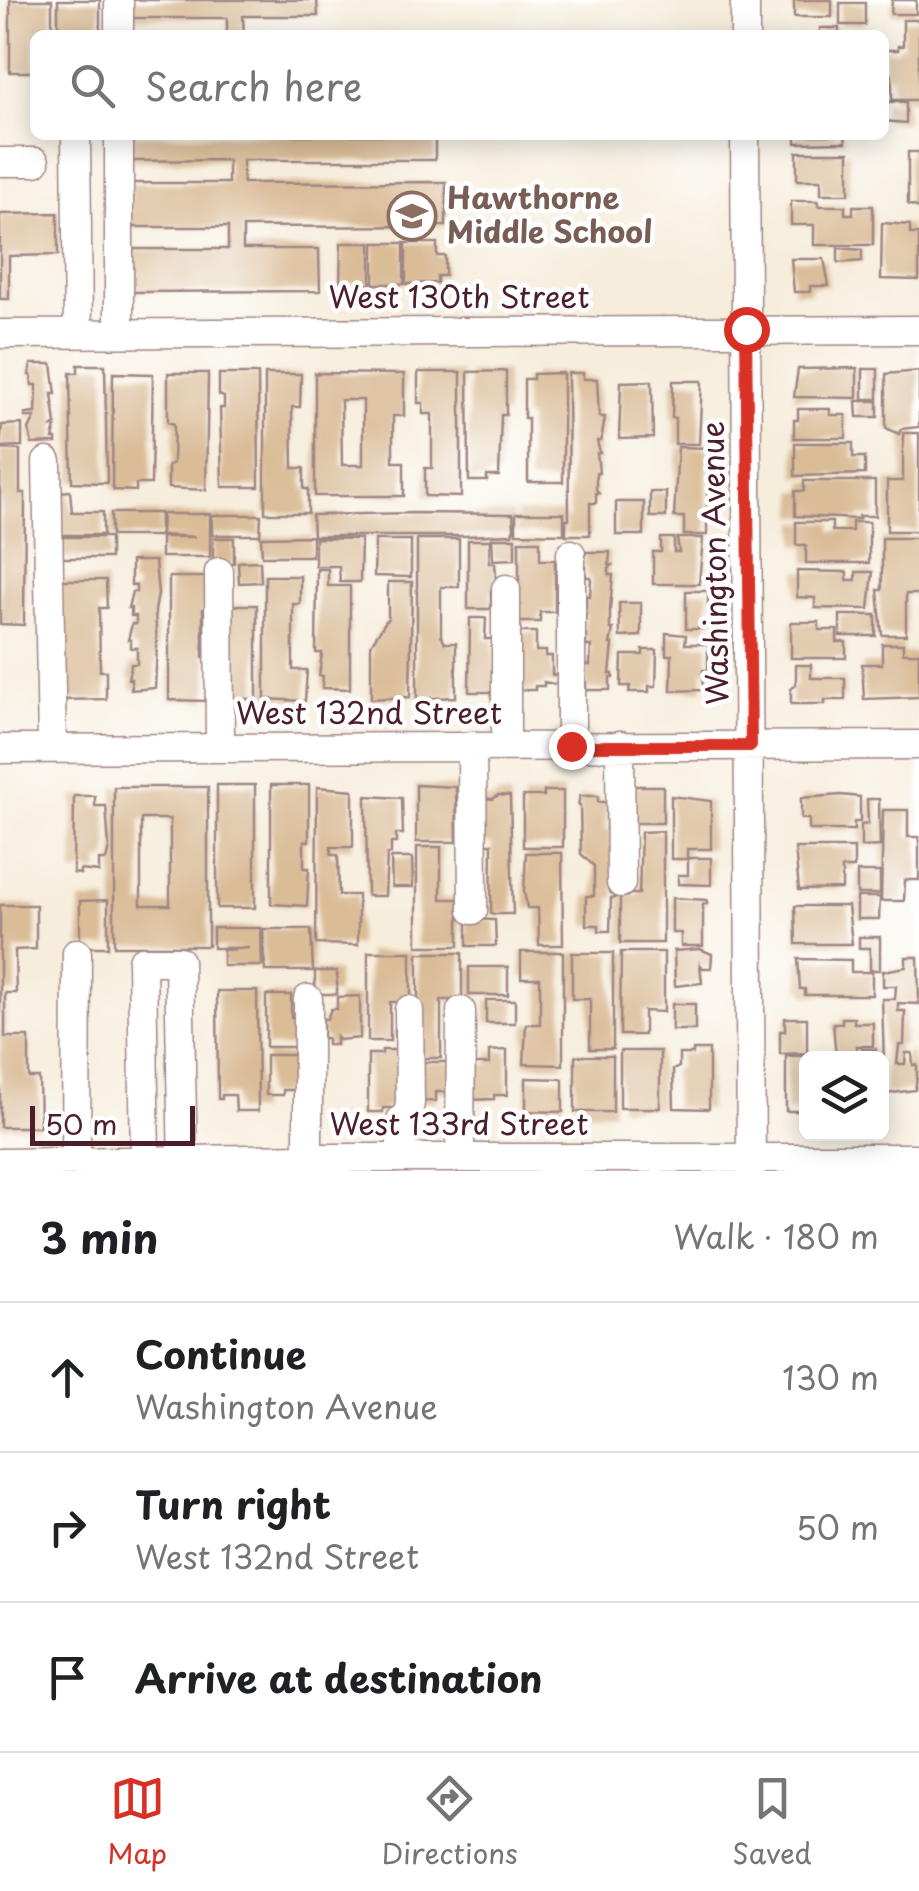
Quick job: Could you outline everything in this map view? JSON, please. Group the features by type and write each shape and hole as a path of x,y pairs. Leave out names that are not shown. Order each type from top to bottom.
{"street":[{"path":"118,0 118,30"},
{"path":"746,0 746,30"},
{"path":"76,140 78,333"},
{"path":"118,140 119,332"},
{"name":"Washington Avenue","path":"746,140 751,1164"},
{"path":"0,162 35,162"},
{"name":"West 130th Street","path":"0,334 919,330"},
{"path":"47,462 52,748"},
{"path":"571,554 571,746"},
{"path":"220,572 220,748"},
{"path":"506,588 506,746"},
{"path":"620,745 620,883"},
{"name":"West 132nd Street","path":"0,748 919,745"},
{"path":"472,746 472,910"},
{"path":"76,1162 77,953"},
{"path":"146,1161 142,961 179,962 183,1166"},
{"path":"308,998 308,1158"},
{"path":"401,1158 401,1120 408,1114 410,1103 410,1010"},
{"path":"460,1158 461,1011"},
{"name":"West 133rd Street","path":"0,1163 146,1161 183,1166 308,1158 460,1158 751,1164 919,1158"}],"building":[{"path":"10,0 52,0 52,30 30,30 30,72 10,72"},
{"path":"58,0 100,0 100,30 58,30"},
{"path":"130,0 317,0 318,16 243,16 244,30 227,30 227,18 130,18"},
{"path":"794,0 832,0 832,17 794,17"},
{"path":"892,0 916,0 916,14 891,14"},
{"path":"840,3 865,3 865,25 840,25"},
{"path":"903,20 919,20 919,100 892,100 889,50 903,46"},
{"path":"889,102 906,102 906,123 889,121"},
{"path":"129,140 435,140 435,160 243,160 243,183 446,182 446,226 243,227 243,249 319,249 320,291 130,292 130,249 228,249 228,227 130,227 130,183 228,183 228,160 130,161"},
{"path":"796,140 846,142 796,143"},
{"path":"797,152 849,152 849,194 821,194 821,180 797,180"},
{"path":"908,152 919,152 919,208 908,204"},
{"path":"791,201 845,206 845,214 853,214 853,206 873,206 873,245 814,245 814,225 791,225"},
{"path":"58,213 58,255 9,256 9,299 0,299 0,214"},
{"path":"882,223 910,225 910,234 919,234 919,280 881,279"},
{"path":"341,243 371,243 371,284 340,284"},
{"path":"374,243 404,243 404,284 374,284"},
{"path":"406,243 437,243 437,256 445,256 445,276 437,276 437,283 406,284"},
{"path":"838,248 862,250 862,261 838,263"},
{"path":"791,259 824,259 829,286 810,286 810,292 794,292"},
{"path":"31,364 52,364 56,424 52,427 56,427 56,443 32,444 29,430 35,417 25,417 36,413 37,385 32,385 29,375"},
{"path":"78,365 105,365 107,483 72,482 70,373 78,373"},
{"path":"857,368 857,398 794,397 798,369"},
{"path":"863,369 878,369 878,399 863,399"},
{"path":"506,371 499,476 469,481 468,372"},
{"path":"919,371 919,427 901,429 899,434 886,428 886,374"},
{"path":"418,372 461,372 461,497 425,496 425,468 432,468 432,414 423,414 423,403 418,403"},
{"path":"113,373 153,374 151,484 136,484 136,491 114,490 112,485"},
{"path":"168,373 208,373 206,490 168,488 174,424 168,422"},
{"path":"315,373 404,374 404,416 393,416 393,462 404,462 404,496 315,496","holes":["341,400 363,400 363,465 342,465"]},
{"path":"563,373 563,482 528,482 524,379 533,379 533,374"},
{"path":"568,373 583,373 583,379 597,379 599,417 605,417 601,441 597,441 599,493 596,503 590,503 590,535 566,535"},
{"path":"219,374 258,374 259,487 222,487 220,408 224,408 224,397 219,395"},
{"path":"265,374 301,374 300,407 292,407 293,468 304,468 308,513 265,513"},
{"path":"652,381 653,438 619,439 621,382"},
{"path":"673,381 702,381 699,444 675,444"},
{"path":"856,401 878,401 878,417 857,417"},
{"path":"798,409 830,409 830,415 846,415 846,438 794,438"},
{"path":"22,424 22,446 0,447 2,425"},
{"path":"903,433 919,433 919,531 887,531 887,481 903,481"},
{"path":"795,443 853,443 853,457 865,457 865,474 795,476"},
{"path":"678,447 707,448 707,535 684,535 684,517 674,517"},
{"path":"0,449 20,450 20,493 25,493 24,625 0,624"},
{"path":"804,481 875,481 875,516 795,516 795,491 804,491"},
{"path":"70,491 72,512 103,512 103,535 61,535 60,492"},
{"path":"650,492 666,492 666,517 650,517"},
{"path":"616,502 644,502 644,535 616,535"},
{"path":"111,513 160,513 160,536 111,536"},
{"path":"516,513 564,513 564,534 516,533"},
{"path":"162,514 210,514 210,557 161,557 161,537 195,537 161,535"},
{"path":"513,514 514,528 512,534 464,536 313,536 312,515"},
{"path":"212,515 261,515 260,535 212,535"},
{"path":"796,522 832,522 832,531 852,531 852,522 869,522 869,563 806,563 806,545 796,545"},
{"path":"312,536 312,556 262,556 261,537"},
{"path":"59,537 110,537 110,558 59,558"},
{"path":"213,538 234,538 234,563 213,563"},
{"path":"315,538 361,539 360,582 340,582 339,566 315,566"},
{"path":"492,538 515,538 515,559 493,560"},
{"path":"661,538 674,538 674,552 679,552 677,538 703,538 699,584 653,584 653,552 661,552"},
{"path":"882,538 919,538 919,594 906,594 906,635 882,635 878,590 882,590"},
{"path":"417,539 459,539 459,587 441,587 441,636 445,643 456,643 456,697 417,699"},
{"path":"375,540 411,540 411,577 374,576"},
{"path":"468,540 490,540 489,563 495,563 496,576 491,609 468,609"},
{"path":"519,541 540,541 540,560 555,560 555,612 540,612 540,622 519,622"},
{"path":"586,552 610,552 610,690 586,690 583,682 586,665 590,665 591,646 586,646 586,635 582,635 586,614 582,614 582,607 586,607 586,596 590,596 591,577 586,577 583,566"},
{"path":"131,561 155,561 155,688 131,690 128,679 131,664 137,664 137,648 131,648 128,640 132,624 136,624 136,616 131,616 128,608 132,592 136,592 136,585 131,585"},
{"path":"260,561 261,582 239,583 238,562"},
{"path":"317,569 328,569 328,586 350,586 350,689 322,688 322,653 316,653"},
{"path":"797,571 847,572 847,580 856,580 856,572 873,572 869,609 815,608 815,598 797,597"},
{"path":"265,576 300,576 300,604 293,604 293,670 307,670 305,701 265,699"},
{"path":"169,577 207,577 203,657 207,657 207,701 169,700"},
{"path":"61,580 106,580 107,608 99,608 100,671 106,671 106,699 62,700"},
{"path":"388,582 412,582 410,697 371,699 371,644 388,618"},
{"path":"686,591 708,591 708,629 686,629"},
{"path":"619,603 641,603 641,636 620,637"},
{"path":"257,605 257,699 230,699 226,607"},
{"path":"840,615 876,615 876,636 840,636"},
{"path":"470,618 486,618 485,639 493,639 496,692 469,692"},
{"path":"791,622 819,622 819,630 837,630 837,642 846,642 846,658 791,658"},
{"path":"520,632 536,632 536,651 552,656 552,675 565,675 565,686 544,682 535,690 519,690"},
{"path":"666,633 686,635 685,644 708,644 703,690 671,691 672,655 666,655"},
{"path":"882,644 903,644 903,653 919,653 919,697 864,699 862,664 882,664"},
{"path":"643,650 657,650 656,686 649,686 649,692 629,692 630,686 621,686 622,655 643,655"},
{"path":"796,665 811,665 811,678 845,678 845,700 791,704"},
{"path":"217,785 255,785 255,908 217,908"},
{"path":"271,785 309,785 309,841 304,841 304,868 309,868 307,906 271,904"},
{"path":"416,785 456,787 457,842 416,842"},
{"path":"622,786 663,786 663,823 622,823"},
{"path":"114,787 208,787 208,946 114,946","holes":["141,819 170,819 170,905 141,905"]},
{"path":"317,787 353,790 353,847 331,847 331,855 338,855 339,895 358,895 358,945 316,944"},
{"path":"544,791 563,791 563,847 523,847 523,796 544,796"},
{"path":"498,795 510,796 513,914 491,914 492,844 479,844 480,798 493,799"},
{"path":"74,796 95,796 95,806 106,806 109,848 106,860 99,860 99,872 73,873"},
{"path":"366,796 402,798 403,834 396,834 396,843 391,843 391,854 387,854 385,896 367,896"},
{"path":"580,796 598,796 598,802 606,802 606,830 612,830 615,898 611,898 610,931 599,931 599,925 586,925 586,896 594,896 594,866 581,854"},
{"path":"671,796 711,801 711,849 687,849 687,859 671,859"},
{"path":"860,797 860,822 854,822 854,830 809,830 809,819 801,819 801,798"},
{"path":"867,799 879,799 880,846 861,847 861,825 868,824"},
{"path":"883,810 908,810 908,837 919,837 919,880 905,880 904,901 881,901"},
{"path":"663,831 663,943 620,943 620,894 639,894 641,832"},
{"path":"417,847 441,847 441,899 459,899 459,946 417,946"},
{"path":"795,848 854,848 854,868 842,868 842,889 799,890"},
{"path":"526,853 562,853 563,945 539,945 538,908 527,908 524,891"},
{"path":"391,858 412,858 413,887 392,887"},
{"path":"688,858 711,858 711,885 678,884 678,875 688,875"},
{"path":"857,872 880,872 880,894 857,894"},
{"path":"857,897 880,897 879,919 857,919"},
{"path":"672,898 707,900 703,904 703,946 681,946 681,933 672,933"},
{"path":"108,900 108,947 80,947 80,901"},
{"path":"0,905 36,905 36,949 15,950 16,993 5,993 5,1037 29,1037 29,1078 39,1078 40,1127 0,1127"},
{"path":"795,906 848,906 852,944 796,944"},
{"path":"467,919 495,920 496,946 467,946"},
{"path":"213,928 261,928 262,966 223,966 223,950 249,948 213,948"},
{"path":"263,929 311,929 313,971 265,971"},
{"path":"859,937 880,937 880,970 870,970 870,948 859,948"},
{"path":"700,949 712,954 711,968 700,964 702,983 675,986 674,951"},
{"path":"368,952 411,952 411,1002 390,1002 390,1041 368,1041"},
{"path":"521,952 563,952 563,1065 524,1064 526,1024 540,1024 540,978 521,978"},
{"path":"621,952 664,952 664,1012 644,1011 644,1035 620,1035"},
{"path":"418,953 462,953 462,1000 441,1000 441,1058 418,1058"},
{"path":"572,953 613,953 613,1049 590,1049 590,999 572,999"},
{"path":"906,957 918,957 919,1004 898,1003 898,1011 905,1011 904,1045 899,1045 897,1064 905,1064 906,1053 912,1053 917,1078 915,1090 889,1093 889,1051 884,1051 882,999 895,999 896,986 883,986 883,971 906,967"},
{"path":"798,959 851,960 851,972 872,972 872,995 805,995 805,989 800,989"},
{"path":"469,967 508,967 508,995 469,995"},
{"path":"315,971 337,971 337,994 315,994"},
{"path":"217,991 257,991 258,1111 236,1111 235,1095 218,1099"},
{"path":"266,995 291,995 291,1017 297,1017 300,1047 266,1047"},
{"path":"360,996 360,1038 336,1037 336,1045 327,1045 323,1019 327,1019 331,1009 337,1009 337,997"},
{"path":"486,1000 515,1000 515,1023 486,1023"},
{"path":"672,1004 695,1004 695,1030 672,1030"},
{"path":"785,1018 807,1018 807,1051 780,1054 780,1031 785,1031"},
{"path":"842,1018 854,1018 854,1023 873,1023 873,1046 835,1051 833,1023 842,1023"},
{"path":"382,1050 405,1050 405,1108 368,1112 368,1054 382,1054"},
{"path":"507,1050 507,1095 469,1100 469,1064 489,1064 489,1051"},
{"path":"693,1050 709,1050 709,1109 674,1108 673,1070 679,1067 679,1054 693,1054"},
{"path":"620,1051 660,1051 660,1108 620,1108"},
{"path":"266,1055 304,1055 304,1090 266,1095"},
{"path":"575,1056 613,1056 613,1112 575,1112"},
{"path":"786,1056 799,1056 799,1111 786,1111"},
{"path":"419,1062 457,1062 457,1092 436,1092 436,1101 419,1101"},
{"path":"526,1078 563,1079 563,1112 526,1111"}],"place":[{"name":"Hawthorne Middle School","path":"412,216"}],"route":[{"path":"571,746 751,746 746,329"}]}
